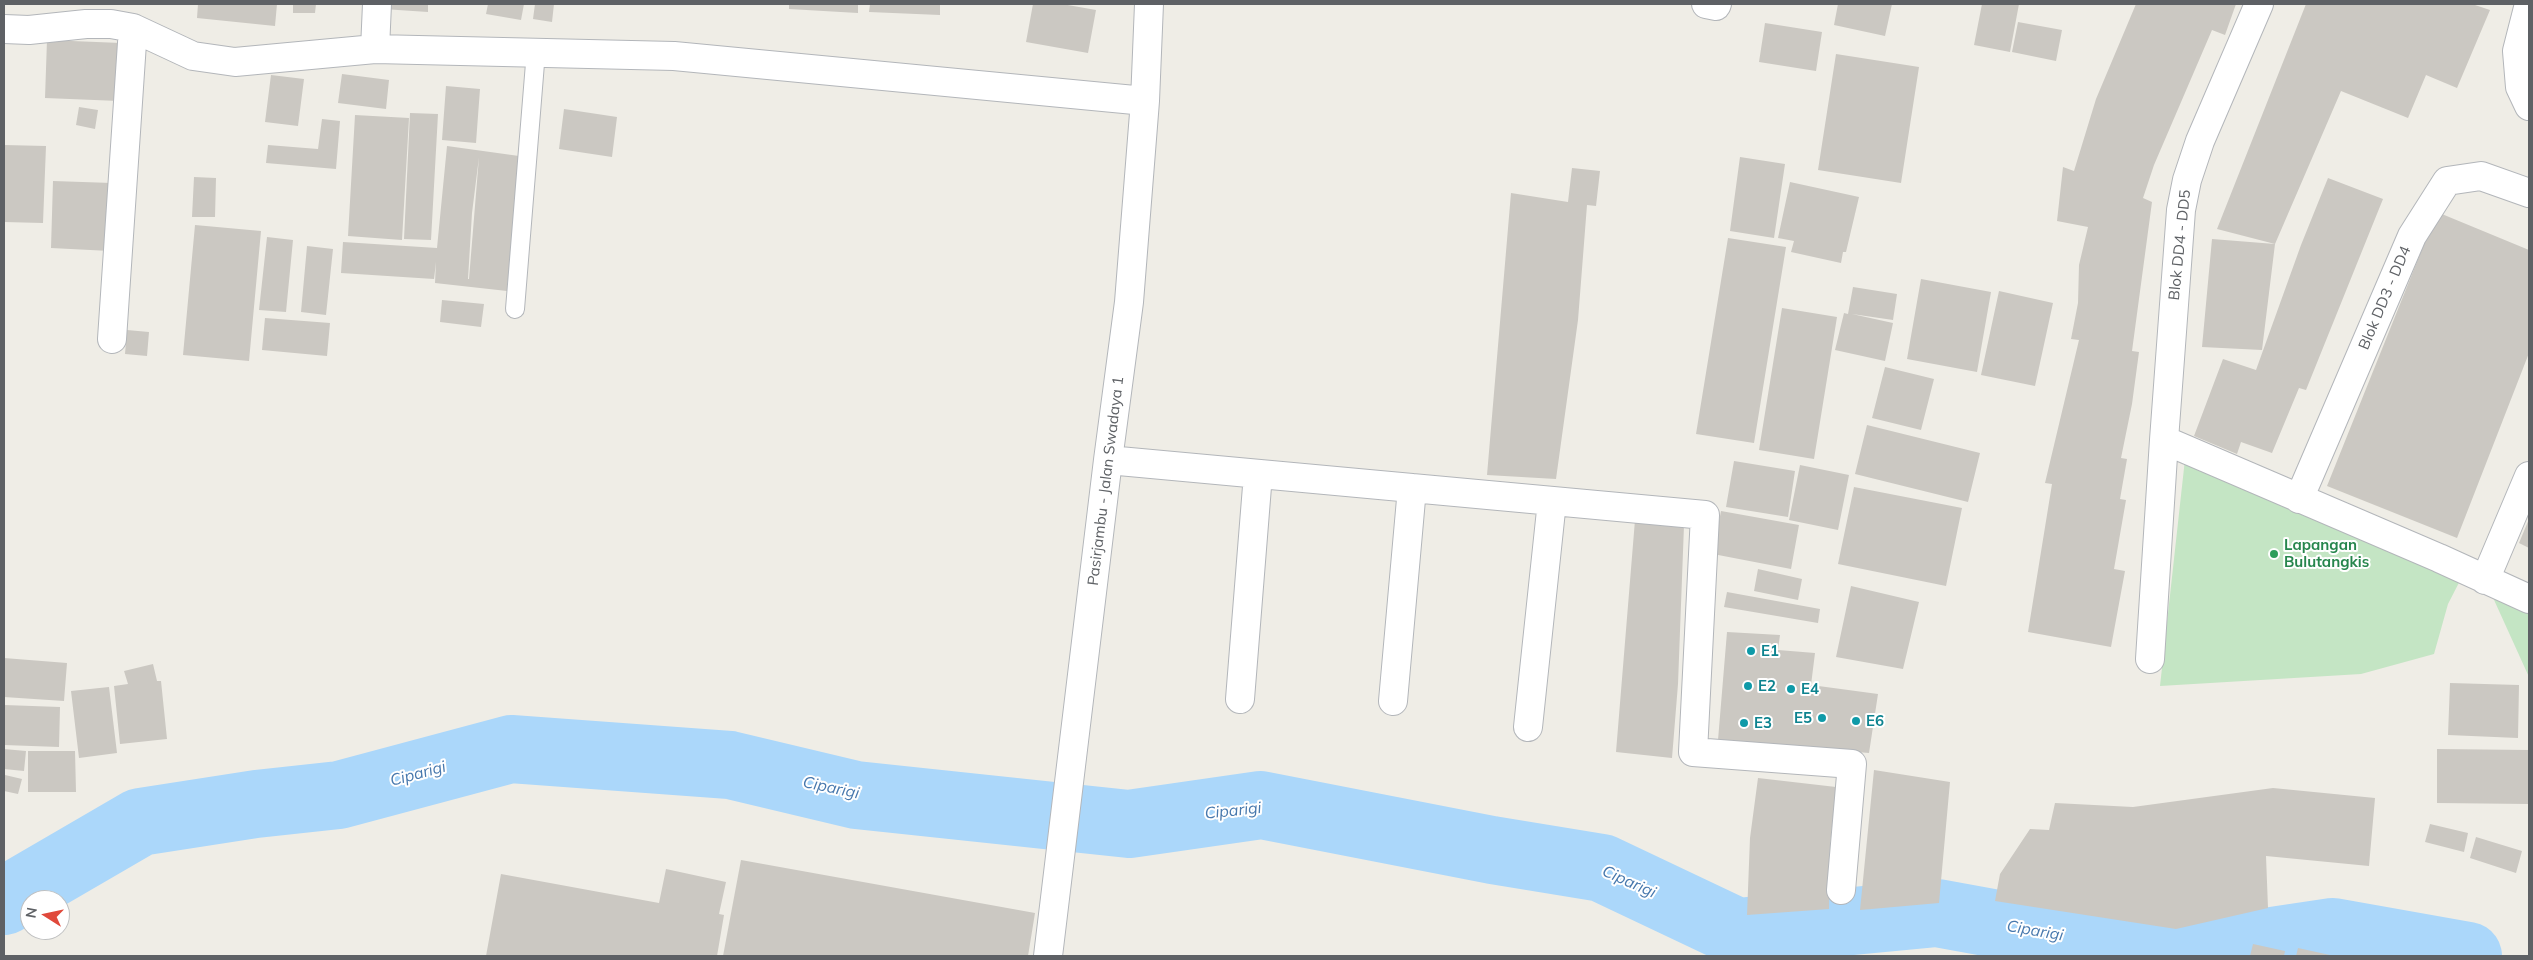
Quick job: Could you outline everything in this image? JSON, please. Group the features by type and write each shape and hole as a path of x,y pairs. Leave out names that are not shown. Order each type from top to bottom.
{"street":[{"path":"374,48 377,4"},
{"name":"Pasirjambu - Jalan Swadaya 1","path":"1048,956 1129,302 1145,101 1149,4"},
{"path":"1706,4 1716,6 1717,4"},
{"name":"Blok DD4 - DD5","path":"2150,659 2181,210 2187,180 2200,141 2259,4"},
{"path":"2529,4 2517,51 2520,87 2529,106"},
{"path":"4,29 30,30 86,24 111,24 133,28 193,56 235,62 374,48 536,51 713,58 944,83 1145,101"},
{"path":"112,339 133,28"},
{"name":"Blok DD3 - DD4","path":"2299,499 2412,236 2448,181 2481,176 2529,194"},
{"path":"2164,440 2439,558 2529,599"},
{"path":"1108,460 1705,515 1693,752 1852,764 1841,890"},
{"path":"1240,699 1258,474"},
{"path":"2485,580 2529,476"},
{"path":"1393,701 1412,488"},
{"path":"1528,726 1552,501"}],"lane":[{"path":"515,309 536,51"}],"green space":[{"path":"2186,450 2466,569 2448,604 2434,654 2361,674 2160,686"},
{"path":"2485,580 2529,599 2529,677"}],"building":[{"path":"198,4 277,4 275,26 197,18"},
{"path":"293,4 316,4 315,13 293,13"},
{"path":"383,4 428,4 428,12 383,9"},
{"path":"488,4 524,4 521,20 486,14"},
{"path":"535,4 554,4 552,22 533,19"},
{"path":"789,4 858,4 858,13 789,9"},
{"path":"870,4 940,4 940,15 869,12"},
{"path":"1033,4 1062,4 1096,10 1088,53 1026,42"},
{"path":"1838,4 1892,4 1885,36 1834,25"},
{"path":"1982,4 2019,4 2010,52 1974,45"},
{"path":"2136,4 2236,4 2225,35 2212,30 2154,165 2143,198 2152,202 2132,351 2139,352 2132,404 2121,458 2127,459 2120,499 2126,500 2114,569 2125,571 2111,647 2028,632 2052,484 2045,483 2079,340 2071,339 2078,303 2079,265 2088,227 2057,221 2063,167 2074,171 2096,99"},
{"path":"2306,4 2472,4 2490,10 2457,88 2426,75 2408,118 2341,91 2275,244 2217,229"},
{"path":"2018,22 2062,30 2056,61 2012,52"},
{"path":"1765,23 1822,32 1816,71 1759,62"},
{"path":"47,40 121,43 119,101 45,98"},
{"path":"1836,54 1919,67 1901,183 1818,170"},
{"path":"342,74 389,80 386,109 338,103"},
{"path":"271,75 304,79 298,126 265,122"},
{"path":"446,86 480,89 476,143 442,140"},
{"path":"79,107 98,110 95,129 76,125"},
{"path":"564,109 617,117 612,157 559,149"},
{"path":"410,113 438,114 431,240 404,239"},
{"path":"355,115 409,118 402,240 348,236"},
{"path":"322,119 340,121 336,169 266,163 268,145 318,149"},
{"path":"4,145 46,146 43,223 4,222"},
{"path":"447,146 519,156 507,291 435,283 436,262 434,279 341,273 343,242 437,248","holes":["479,157 469,279 472,213"]},
{"path":"1740,157 1785,164 1774,238 1730,231"},
{"path":"1572,168 1600,171 1596,206 1587,205 1578,320 1556,479 1487,475 1511,193 1568,202"},
{"path":"194,177 216,178 215,217 192,217"},
{"path":"2328,178 2383,199 2306,390 2299,388 2272,453 2241,442 2237,454 2194,436 2223,359 2256,370 2301,245"},
{"path":"53,181 112,183 110,251 51,248"},
{"path":"1790,182 1859,197 1846,252 1843,252 1841,263 1791,252 1794,241 1778,238"},
{"path":"2437,212 2529,250 2529,353 2457,538 2327,486"},
{"path":"195,225 261,231 249,361 183,355"},
{"path":"267,237 293,240 286,312 259,310"},
{"path":"1728,238 1786,247 1754,443 1696,434"},
{"path":"2212,239 2275,244 2262,350 2202,347"},
{"path":"307,246 333,249 326,315 301,312"},
{"path":"1921,279 1991,292 1977,372 1907,359"},
{"path":"1853,287 1897,294 1893,320 1852,314 1893,323 1885,361 1835,350 1844,313 1848,314"},
{"path":"1999,291 2053,303 2035,386 1981,375"},
{"path":"442,300 484,304 481,327 440,322"},
{"path":"1782,308 1837,317 1814,459 1759,450"},
{"path":"265,318 330,323 327,356 262,350"},
{"path":"127,330 149,332 147,356 125,354"},
{"path":"1885,367 1934,379 1921,430 1872,418"},
{"path":"1867,425 1980,453 1968,502 1855,474"},
{"path":"1734,461 1795,471 1788,517 1726,507"},
{"path":"1800,465 1849,475 1838,530 1789,520"},
{"path":"1854,487 1962,508 1946,586 1838,564"},
{"path":"1721,511 1799,525 1791,569 1713,554"},
{"path":"2529,519 2529,548 2519,543"},
{"path":"1635,520 1684,525 1678,684 1672,758 1616,752"},
{"path":"1758,569 1802,579 1798,600 1754,591"},
{"path":"1851,586 1919,602 1903,669 1836,657"},
{"path":"1727,592 1820,609 1818,623 1724,607"},
{"path":"1727,632 1780,635 1778,650 1815,653 1811,685 1878,694 1869,753 1718,740"},
{"path":"4,658 67,663 64,701 4,697"},
{"path":"153,664 157,681 161,681 167,739 120,744 114,686 128,684 124,671"},
{"path":"2450,683 2519,685 2518,738 2448,735"},
{"path":"109,687 117,753 79,758 71,691"},
{"path":"4,705 60,707 59,747 4,745"},
{"path":"4,749 26,751 24,771 4,769"},
{"path":"2437,749 2529,750 2529,804 2437,803"},
{"path":"28,751 75,751 76,792 28,792"},
{"path":"1874,770 1950,782 1939,903 1860,910"},
{"path":"5,775 22,779 18,794 4,791"},
{"path":"1758,778 1836,787 1830,846 1829,909 1747,915 1750,838"},
{"path":"2273,788 2375,798 2369,866 2266,856 2268,908 2176,929 1995,901 2000,874 2030,829 2049,830 2055,803 2133,807"},
{"path":"2430,824 2468,833 2464,852 2425,842"},
{"path":"2476,837 2522,851 2516,873 2470,858"},
{"path":"741,860 1035,913 1028,956 723,956"},
{"path":"666,869 726,882 719,914 724,915 717,956 486,956 501,874 659,903"},
{"path":"2253,944 2285,951 2284,956 2250,956"},
{"path":"2298,948 2330,955 2330,956 2296,956"}],"waterway":[{"name":"Ciparigi","path":"4,901 140,822 256,804 339,795 511,749 730,765 856,795 1129,824 1261,805 1492,850 1602,868 1737,932 1937,913 2172,956 2333,932 2468,956"}],"place":[{"name":"Lapangan Bulutangkis","path":"2274,554"},
{"name":"E1","path":"1751,651"},
{"name":"E2","path":"1748,686"},
{"name":"E4","path":"1791,689"},
{"name":"E5","path":"1822,718"},
{"name":"E6","path":"1856,721"},
{"name":"E3","path":"1744,723"}]}
